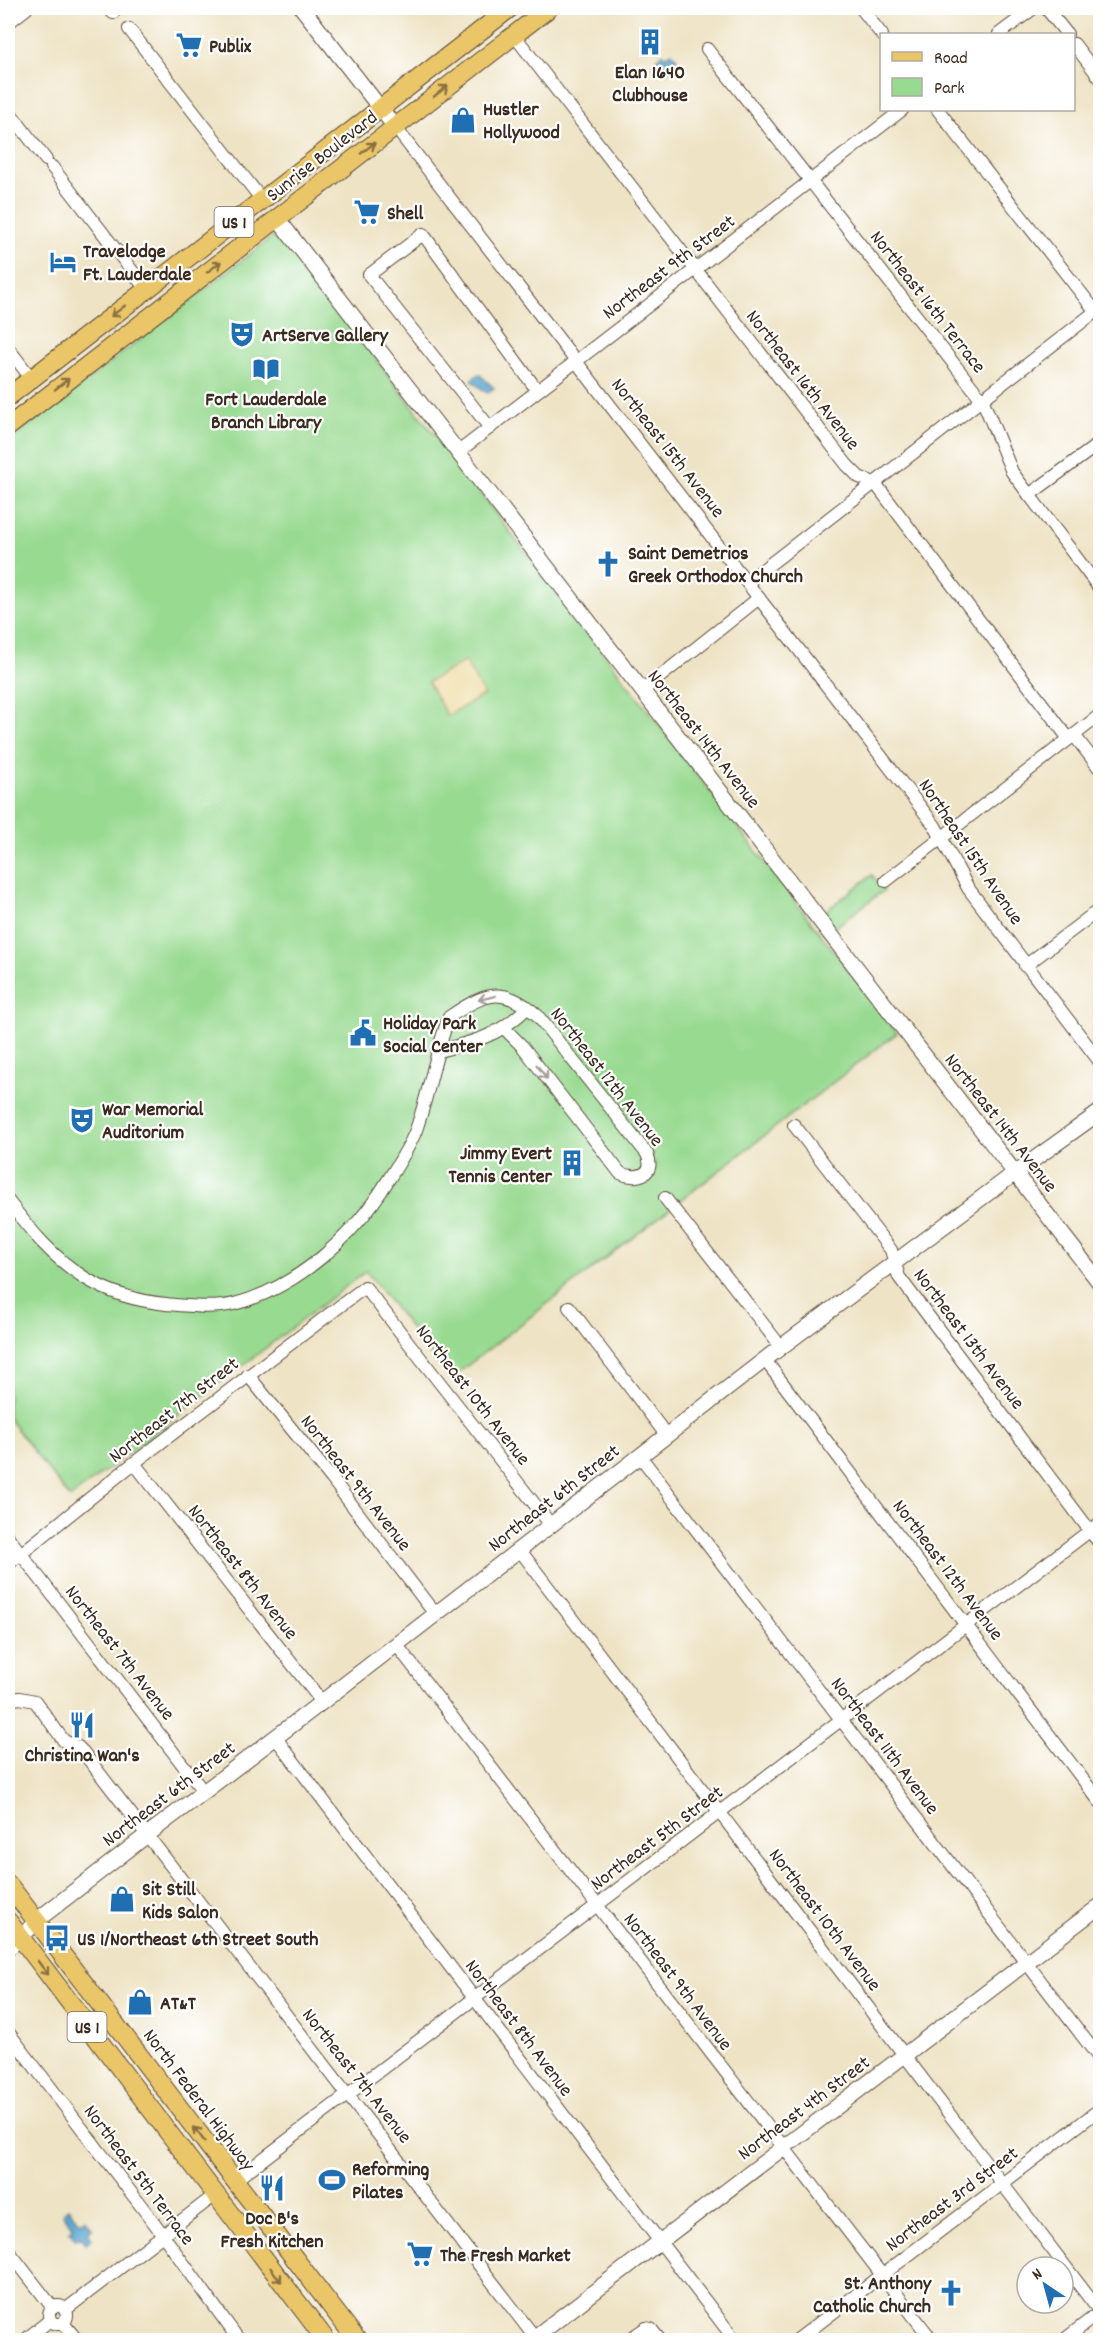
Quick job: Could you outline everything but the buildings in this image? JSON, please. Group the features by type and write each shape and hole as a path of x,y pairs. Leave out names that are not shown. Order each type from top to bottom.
{"main road":[{"name":"Sunrise Boulevard","path":"12,424 549,8"},
{"name":"Sunrise Boulevard","path":"8,396 381,108 501,10"},
{"path":"12,424 28,399 31,378"},
{"name":"North Federal Highway","path":"8,1884 357,2340"},
{"name":"US 1","path":"11,1935 326,2340"},
{"path":"194,2168 216,2178 234,2181"},
{"path":"215,2195 233,2196 252,2204"}],"street":[{"path":"8,22 27,8"},
{"name":"Northeast 15th Avenue","path":"302,8 935,826 968,888 1025,966 1101,1062"},
{"path":"861,8 880,33"},
{"path":"1000,33 1034,8"},
{"path":"1046,8 1065,33"},
{"path":"129,29 262,200"},
{"name":"Northeast 16th Avenue","path":"514,35 847,465 859,477 875,483 1072,737 1101,769"},
{"path":"1075,45 1101,78"},
{"name":"Northeast 16th Terrace","path":"707,49 982,401 1012,472 1099,584"},
{"path":"8,110 147,289"},
{"name":"Northeast 9th Street","path":"457,453 901,111"},
{"path":"747,582 1098,310 939,111"},
{"name":"Northeast 14th Avenue","path":"277,218 1101,1283"},
{"path":"490,428 369,276 423,234 537,390"},
{"path":"8,348 31,378"},
{"path":"1029,495 1101,443"},
{"path":"642,691 759,598"},
{"path":"886,881 1101,715"},
{"path":"1025,966 1101,909"},
{"name":"Northeast 12th Avenue","path":"447,1023 468,1004 492,995 514,998 528,1007 537,1015 647,1154 650,1161 648,1170 641,1176 631,1178 620,1173 523,1047 504,1028"},
{"name":"Northeast 12th Avenue","path":"439,1051 462,1045 504,1028 528,1007"},
{"path":"447,1023 462,1045"},
{"path":"8,1202 31,1231 59,1259 105,1289 147,1302 193,1306 233,1304 271,1290 304,1270 334,1246 363,1217 387,1182 415,1132 447,1023"},
{"name":"Northeast 6th Street","path":"11,1935 36,1921 781,1347 1101,1112"},
{"name":"Northeast 13th Avenue","path":"794,1125 891,1250 899,1278 1096,1527 1101,1544"},
{"path":"665,1198 781,1347"},
{"name":"Northeast 7th Street","path":"8,1564 134,1463 365,1287"},
{"name":"Northeast 10th Avenue","path":"365,1287 551,1525"},
{"path":"569,1307 667,1436"},
{"name":"Northeast 12th Avenue","path":"765,1360 1101,1802"},
{"name":"Northeast 9th Avenue","path":"248,1375 332,1479 435,1614"},
{"name":"Northeast 11th Avenue","path":"640,1456 1101,2059"},
{"name":"Northeast 8th Avenue","path":"134,1463 322,1702"},
{"name":"Northeast 5th Street","path":"234,2181 1096,1527"},
{"name":"Northeast 7th Avenue","path":"8,1537 204,1791"},
{"name":"Northeast 10th Avenue","path":"519,1549 1100,2312"},
{"name":"Northeast 9th Avenue","path":"396,1644 932,2340"},
{"name":"Northeast 7th Avenue","path":"8,1700 20,1698 35,1701 64,1741 83,1752 534,2339"},
{"name":"Northeast 8th Avenue","path":"276,1737 735,2340"},
{"name":"Northeast 4th Street","path":"534,2339 1101,1906"},
{"name":"Northeast 5th Terrace","path":"8,2032 239,2340"},
{"name":"Northeast 3rd Street","path":"797,2340 1101,2109"},
{"path":"25,2340 215,2195"},
{"path":"8,2250 77,2340"},
{"path":"1064,2340 1100,2312"},
{"path":"628,2340 646,2328 651,2329 660,2340"}],"green space":[{"path":"272,237 288,245 897,1033 450,1379 366,1271 70,1498 8,1418 8,442"},
{"path":"872,875 884,890 833,929 822,914"}],"sand":[{"path":"465,661 484,695 447,716 428,682"}],"water":[{"path":"672,52 677,59 671,64 674,67 667,73 664,70 658,74 653,67 659,63 656,59 663,54 666,57"},
{"path":"479,374 494,388 487,393 471,380"},
{"path":"69,2208 79,2221 85,2219 92,2228 88,2232 92,2238 86,2243 82,2238 76,2240 69,2231 72,2227 63,2213"}],"place":[{"name":"Elan 1640 Clubhouse","path":"650,42"},
{"name":"Publix","path":"189,45"},
{"name":"Hustler Hollywood","path":"463,120"},
{"name":"Shell","path":"367,212"},
{"name":"Travelodge Ft. Lauderdale","path":"63,262"},
{"name":"ArtServe Gallery","path":"242,334"},
{"name":"Fort Lauderdale Branch Library","path":"266,369"},
{"name":"Saint Demetrios Greek Orthodox Church","path":"608,564"},
{"name":"Holiday Park Social Center","path":"363,1033"},
{"name":"War Memorial Auditorium","path":"82,1120"},
{"name":"Jimmy Evert Tennis Center","path":"572,1163"},
{"name":"Christina Wan's","path":"82,1725"},
{"name":"Sit Still Kids Salon","path":"122,1899"},
{"name":"US 1/Northeast 6th Street South","path":"57,1938"},
{"name":"AT&T","path":"140,2002"},
{"name":"Reforming Pilates","path":"332,2180"},
{"name":"Doc B's Fresh Kitchen","path":"272,2188"},
{"name":"The Fresh Market","path":"420,2254"},
{"name":"St. Anthony Catholic Church","path":"951,2293"}]}
